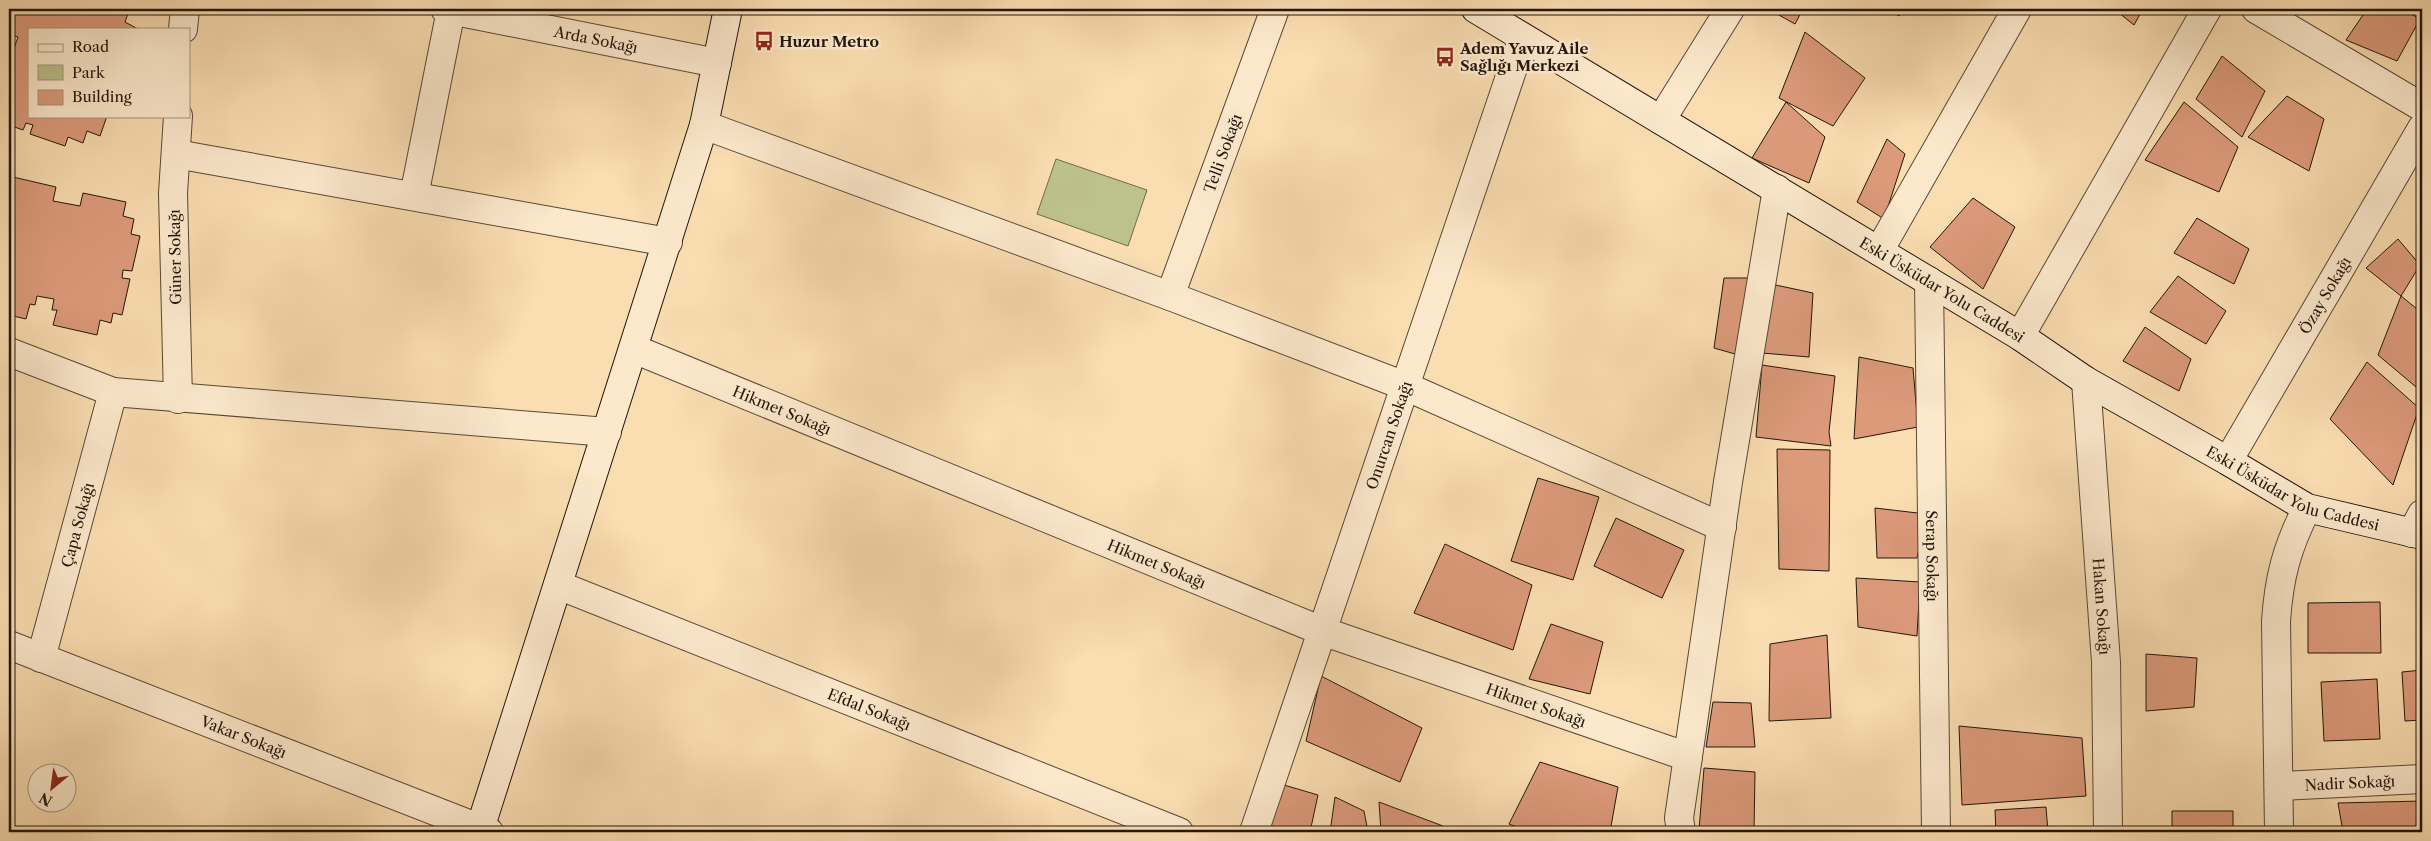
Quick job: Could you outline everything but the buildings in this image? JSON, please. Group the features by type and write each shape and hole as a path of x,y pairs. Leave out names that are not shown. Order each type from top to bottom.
{"street":[{"path":"183,28 185,9"},
{"path":"414,196 448,9"},
{"name":"Arda Sokağı","path":"448,9 717,62"},
{"path":"483,831 558,585 704,125 728,9"},
{"name":"Telli Sokağı","path":"1170,296 1275,9"},
{"path":"1660,120 1730,9"},
{"path":"1879,251 2017,9"},
{"path":"2020,336 2207,9"},
{"path":"2256,9 2422,107"},
{"name":"Eski Üsküdar Yolu Caddesi","path":"1485,11 1523,38 2020,336 2086,381 2228,460 2307,508 2419,527"},
{"name":"Onurcan Sokağı","path":"1254,832 1523,38"},
{"name":"Güner Sokağı","path":"178,118 173,193 178,399"},
{"path":"704,125 1170,296 1405,386 1722,527"},
{"name":"Özay Sokağı","path":"2228,460 2422,128"},
{"path":"176,154 668,242"},
{"path":"1681,832 1679,818 1722,527 1777,189"},
{"name":"Serap Sokağı","path":"1930,281 1936,832"},
{"name":"Hikmet Sokağı","path":"634,349 1322,632 1688,757"},
{"path":"9,352 113,392 178,399 607,432"},
{"name":"Hakan Sokağı","path":"2086,381 2106,662 2108,832"},
{"name":"Çapa Sokağı","path":"41,658 113,392"},
{"path":"2279,832 2276,621 2278,592 2293,535 2307,508"},
{"name":"Efdal Sokağı","path":"558,585 1180,832"},
{"name":"Vakar Sokağı","path":"9,645 483,831"},
{"name":"Nadir Sokağı","path":"2279,786 2422,779"}],"green space":[{"path":"1056,159 1147,190 1128,246 1037,214"}],"place":[{"name":"Huzur Metro","path":"764,41"},
{"name":"Adem Yavuz Aile Sağlığı Merkezi","path":"1445,57"}]}
